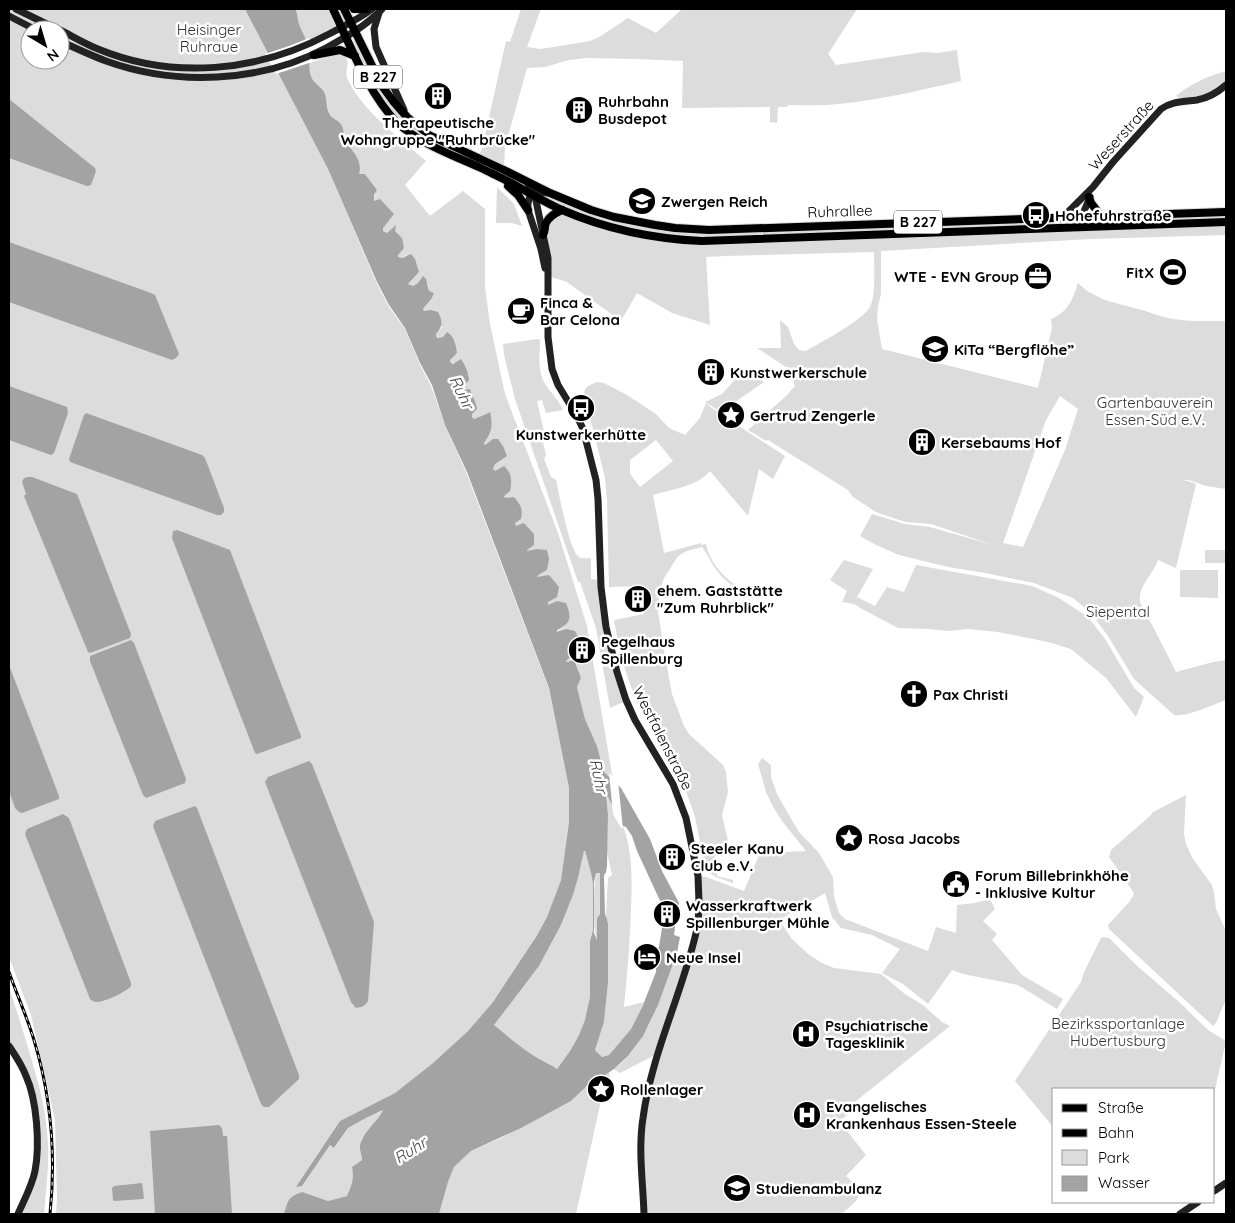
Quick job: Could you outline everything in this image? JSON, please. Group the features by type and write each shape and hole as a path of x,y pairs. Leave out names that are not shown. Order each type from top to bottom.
{"main road":[{"path":"16,9 39,20"},
{"name":"B 227","path":"333,9 355,56 386,110 400,125 424,142 449,155 504,170 526,181"},
{"name":"B 227","path":"344,9 382,86 407,117 429,135 482,164 502,179 533,195"},
{"path":"354,9 367,9"},
{"path":"70,35 97,49 134,60 170,67 219,68 267,59 291,52 321,39 372,9"},
{"path":"327,50 355,32 381,10"},
{"path":"381,10 374,29 376,47 407,117"},
{"path":"70,46 113,63 184,77 221,76 269,69 327,50 342,51 355,56"},
{"name":"Weserstraße","path":"1063,217 1093,187 1161,109 1174,102 1196,100 1208,96 1216,93 1226,85"},
{"path":"502,179 518,194 528,210"},
{"name":"Ruhrallee","path":"526,181 585,208 614,217 692,230 1226,212"},
{"name":"Westfalenstraße","path":"526,181 533,195 548,258 548,338 552,369 558,385 583,428 596,480 601,586 606,627 617,672 635,720 669,777 680,801 686,818 698,876 698,925 659,1052 645,1105 640,1142 644,1214"},
{"name":"Weserstraße","path":"1082,216 1093,187"},
{"path":"528,210 529,200 533,195 543,192 550,193"},
{"name":"Ruhrallee","path":"533,195 562,210 598,223 654,237 680,240 735,240 1226,222"},
{"path":"1089,197 1091,203 1101,216 1094,222 1093,227"},
{"name":"Westfalenstraße","path":"528,210 548,276"},
{"path":"543,235 551,215 562,210"},
{"path":"1067,228 1082,216"},
{"path":"9,1046 28,1078 36,1132 37,1158 34,1173 18,1214"},
{"path":"1215,1190 1226,1183"},
{"path":"1180,1214 1196,1203"}],"green space":[{"name":"Heisinger Ruhraue","path":"9,9 350,9 356,21 274,66 328,169 377,284 389,307 405,329 431,386 549,689 569,788 569,822 561,880 547,917 525,956 493,1002 468,1031 433,1063 395,1093 340,1121 302,1186 330,1145 335,1148 348,1128 384,1110 361,1139 362,1160 352,1167 352,1182 347,1196 328,1201 301,1192 289,1200 284,1214 56,1214 55,1120 31,1015 9,957"},
{"path":"521,9 541,9 527,47 541,49 590,41 628,18 656,33 682,9 857,9 828,54 836,65 924,52 937,53 957,50 961,81 854,102 778,107 777,123 770,122 770,107 682,108 683,61 587,58 569,60 545,67 527,68 505,147 504,167 478,156 482,149 506,41 510,42"},
{"path":"355,41 381,87 401,116 428,137 521,182 514,181 428,139 403,124 387,109 375,91 351,43"},
{"path":"336,55 345,57 347,60 347,78 363,104 389,130 426,161 405,185 430,216 463,191 485,209 485,287 490,324 505,394 558,533 587,626 613,780 604,772 597,746 585,719 577,687 581,678 566,660 583,647 557,633 557,631 565,626 548,605 537,577 537,549 527,552 503,496 493,469 495,464 493,439 485,445 483,443 490,412 474,419 472,417 462,388 469,375 464,364 451,363 447,332 443,337 438,338 436,334 442,327 423,309 434,293 429,292 428,284 418,283 413,286 408,284 419,272 406,255 402,258 398,257 395,226 387,233 383,231 374,200 377,190 365,174 359,174 354,152 344,142 342,127 332,118 323,92 312,78 310,63"},
{"path":"1226,71 1226,83 1204,96 1183,99 1176,96 1200,81"},
{"path":"497,187 514,204 522,226 512,223 496,223"},
{"path":"550,193 579,206 675,229 1226,212 1226,235 1091,239 881,251 881,294 877,319 882,349 1038,388 1052,328 1051,319 1062,313 1069,305 1078,283 1091,293 1106,300 1172,319 1226,321 1226,489 1206,486 1189,480 1181,481 1196,484 1176,568 1158,560 1143,585 1140,602 1176,672 1226,660 1226,700 1193,712 1174,715 1134,679 1108,636 1091,613 1073,598 1034,583 948,567 899,555 876,545 860,536 872,514 905,524 930,527 993,545 931,524 905,522 876,512 853,497 848,490 768,440 766,441 748,430 795,386 792,377 798,373 794,368 786,367 757,348 781,348 780,320 788,327 794,344 799,350 806,351 841,331 859,318 866,312 872,302 874,252 706,257 710,325 672,313 637,293 621,321 567,282 548,276 550,255 546,225 562,210 598,223 537,197","holes":["1060,396 1078,409 1065,450 1023,547 1003,543 1046,420"]},
{"path":"540,340 542,379 563,410 546,413 542,400 537,401 545,436 542,438 546,455 544,460 551,477 556,480 568,533 575,552 580,558 591,558 591,579 600,580 604,627 626,701 610,708 596,628 580,582 578,582 515,399 504,355 503,344"},
{"path":"745,369 764,382 735,402 726,415 705,402 722,394"},
{"path":"597,382 604,383 656,414 669,428 685,435 700,418 706,403 785,456 773,479 759,469 748,516 710,471 690,485 653,495 664,553 701,543 702,547 687,551 678,556 664,578 659,593 658,612 672,694 684,726 689,734 723,765 726,772 728,792 722,815 731,854 715,856 717,876 733,880 733,883 716,877 706,871 695,817 687,794 636,701 621,658 614,620 644,614 642,586 609,587 605,478 588,410 583,398 585,389","holes":["656,440 673,461 640,487 630,474 630,460"]},
{"path":"706,544 720,572 734,584 733,586 718,573 701,545"},
{"path":"1205,550 1226,550 1226,563 1205,563"},
{"path":"844,560 873,569 857,597 875,606 887,587 904,592 916,565 1032,586 1059,598 1088,617 1105,639 1134,688 1144,697 1136,717 1106,678 1071,649 1048,642 998,632 968,629 948,631 898,628 854,604 842,602 847,591 830,580"},
{"path":"1180,570 1218,570 1218,598 1180,597"},
{"path":"762,758 771,765 771,777 777,794 793,822 799,832 819,853 833,877 834,897 839,913 845,919 928,951 936,927 956,933 957,905 990,899 995,909 983,921 997,934 992,940 1022,975 1063,999 1057,1009 1018,985 952,970 928,1004 903,984 882,973 900,949 872,935 841,928 832,917 825,893 779,920 792,939 808,954 834,968 881,974 905,994 923,1005 942,1022 950,1026 856,1101 859,1106 839,1121 866,1155 846,1176 858,1188 859,1196 841,1214 646,1214 642,1172 646,1098 695,941 698,876 706,877 744,891 760,853 806,851 772,805 758,764"},
{"path":"606,791 623,826 629,846 631,867 631,922 624,1007 644,1002 631,1029 609,1055 602,1057 595,1050 604,1022 608,983 608,924 606,915 608,878 612,875 607,852 608,815"},
{"path":"1186,795 1184,834 1186,844 1193,859 1212,885 1216,909 1226,931 1226,999 1213,1026 1109,929 1108,925 1134,894 1109,857 1111,850 1153,812"},
{"path":"584,851 593,882 590,997 586,1020 570,1051 557,1069 530,1053 493,1025 539,966 561,925 573,895"},
{"path":"596,873 600,873 600,915 597,940 594,917"},
{"name":"Bezirkssportanlage Hubertusburg","path":"1101,938 1109,938 1208,1030 1226,1041 1215,1090 1215,1088 1052,1088 1052,1126 1015,1081 1081,982"},
{"path":"677,953 690,955 659,1053 620,1073 614,1069 637,1045 651,1020"},
{"path":"9,988 36,1077 46,1122 48,1162 44,1214 22,1214 37,1177 35,1103 9,1044"},
{"path":"609,1072 610,1077 604,1087 576,1214 439,1214 454,1167 471,1151 501,1138 571,1101 591,1082"}],"water":[{"name":"Ruhr","path":"245,9 295,9 309,49 312,79 325,94 330,115 341,125 345,142 354,152 360,165 359,174 365,174 377,190 374,195 374,201 380,199 394,214 383,228 383,231 387,233 396,225 395,231 402,238 404,248 398,257 402,258 411,254 415,259 419,272 408,284 413,286 423,276 426,279 429,291 434,293 423,309 424,311 438,312 440,315 442,323 436,334 437,338 443,337 447,332 454,341 457,353 450,360 453,364 461,359 466,369 469,380 462,388 463,390 470,389 476,403 477,409 472,414 472,417 474,419 490,412 491,428 484,443 485,445 493,439 498,439 507,456 495,464 493,469 495,471 504,466 510,474 510,491 504,496 505,498 514,497 521,507 521,519 515,523 516,526 524,523 534,534 534,545 527,551 547,550 549,559 547,570 537,577 549,575 559,587 557,597 548,602 548,605 557,601 566,603 569,613 568,622 557,632 566,629 575,631 583,647 566,661 574,660 581,678 577,687 585,719 597,746 604,772 621,788 650,839 662,871 679,903 678,912 662,910 662,905 632,836 626,827 623,826 606,793 608,815 607,866 604,876 605,914 608,924 608,983 604,1022 595,1050 602,1057 609,1055 631,1029 656,972 657,949 662,928 661,918 676,919 674,935 680,937 677,953 658,1005 643,1036 628,1056 614,1069 591,1082 571,1101 521,1128 471,1151 454,1167 439,1214 284,1214 289,1200 302,1192 328,1201 347,1196 352,1182 352,1167 362,1160 360,1143 362,1138 383,1110 348,1128 334,1148 330,1145 302,1186 296,1187 340,1121 395,1093 433,1063 468,1031 493,1002 536,937 547,917 561,880 569,822 569,788 549,688 467,472 445,425 432,385 405,328 389,305 377,282 328,169","holes":["584,851 593,883 590,997 585,1020 579,1035 557,1069 517,1044 494,1025 539,966 561,925 573,895","596,873 600,873 600,915 597,919 597,940 594,933 594,882"]},
{"path":"9,99 95,168 96,171 91,185 87,186 9,158"},
{"path":"9,242 155,295 179,354 172,360 9,302"},
{"path":"9,386 67,407 68,413 54,453 51,455 9,440"},
{"path":"86,413 202,455 205,458 224,512 221,515 217,515 70,462 69,459"},
{"path":"28,477 77,494 131,634 130,638 90,653 88,652 24,496 26,494 22,482 24,478"},
{"path":"177,530 230,550 301,738 257,754 255,753 172,538 173,531"},
{"path":"131,640 134,643 186,779 185,783 146,798 143,795 90,661 90,656"},
{"path":"9,665 59,796 59,799 22,813 15,808 9,791"},
{"path":"309,761 312,764 374,922 368,1001 358,1008 351,1002 265,782 268,777"},
{"path":"195,806 299,1075 299,1079 269,1107 264,1107 261,1104 153,826 155,821"},
{"path":"63,814 69,818 131,983 131,986 125,991 101,1002 95,1002 90,999 25,834 27,829"},
{"path":"219,1125 222,1128 223,1136 227,1136 232,1214 155,1214 150,1131"},
{"path":"142,1183 143,1199 113,1200 112,1188 114,1186"}],"pier":[{"path":"309,38 312,62 276,74 265,54"},
{"path":"609,773 618,781 623,829 613,814"}],"railway":[{"path":"9,972 34,1040 45,1083 52,1148 50,1214"}],"place":[{"name":"Therapeutische Wohngruppe \"Ruhrbrücke\"","path":"438,96"},
{"name":"Ruhrbahn Busdepot","path":"579,110"},
{"name":"Zwergen Reich","path":"642,201"},
{"name":"Hohefuhrstraße","path":"1036,215"},
{"name":"FitX","path":"1173,272"},
{"name":"WTE - EVN Group","path":"1038,276"},
{"name":"Finca & Bar Celona","path":"521,311"},
{"name":"KiTa “Bergflöhe”","path":"935,349"},
{"name":"Kunstwerkerschule","path":"711,372"},
{"name":"Kunstwerkerhütte","path":"581,408"},
{"name":"Gertrud Zengerle","path":"731,415"},
{"name":"Kersebaums Hof","path":"922,442"},
{"name":"ehem. Gaststätte \"Zum Ruhrblick\"","path":"638,599"},
{"name":"Pegelhaus Spillenburg","path":"582,650"},
{"name":"Pax Christi","path":"914,694"},
{"name":"Rosa Jacobs","path":"849,838"},
{"name":"Steeler Kanu Club e.V.","path":"672,857"},
{"name":"Forum Billebrinkhöhe - Inklusive Kultur","path":"956,884"},
{"name":"Wasserkraftwerk Spillenburger Mühle","path":"667,914"},
{"name":"Neue Insel","path":"647,957"},
{"name":"Psychiatrische Tagesklinik","path":"806,1034"},
{"name":"Rollenlager","path":"601,1089"},
{"name":"Evangelisches Krankenhaus Essen-Steele","path":"807,1115"},
{"name":"Studienambulanz","path":"737,1188"}],"park label":[{"name":"Gartenbauverein Essen-Süd e.V.","path":"1155,410"},
{"name":"Siepental","path":"1118,611"}]}
